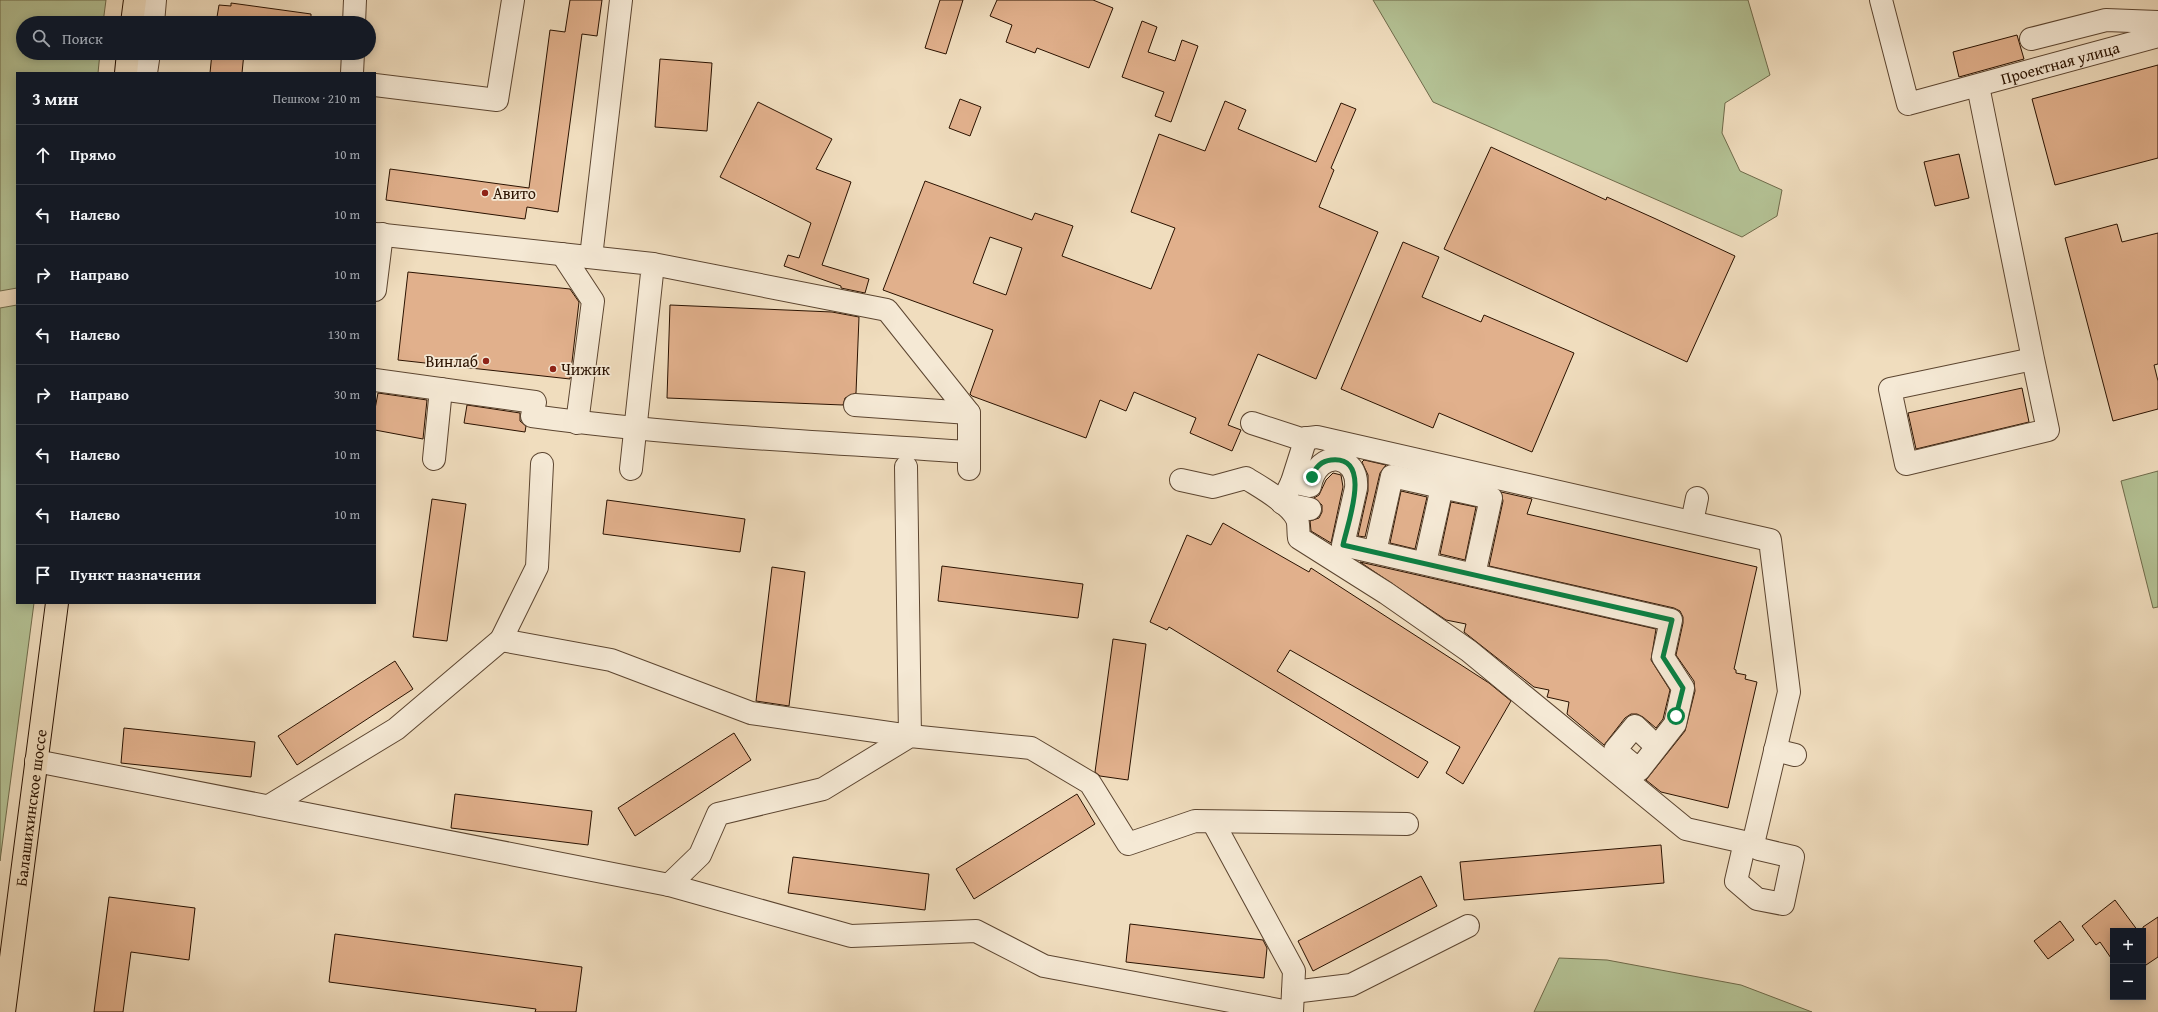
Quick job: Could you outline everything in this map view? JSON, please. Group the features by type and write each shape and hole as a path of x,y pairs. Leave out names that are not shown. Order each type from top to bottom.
{"main road":[{"path":"133,16 135,0"},
{"path":"126,72 127,60"},
{"name":"Балашихинское шоссе","path":"4,1012 56,604"}],"street":[{"path":"153,16 155,0"},
{"path":"354,16 355,0"},
{"path":"376,85 497,100 513,0"},
{"path":"591,257 621,0"},
{"name":"Проектная улица","path":"1881,0 1908,104 2158,36"},
{"path":"2030,39 2106,20 2158,22"},
{"path":"146,72 148,60"},
{"path":"352,72 353,60"},
{"path":"1970,88 2033,358 2048,430 1906,464 1890,389 2033,358"},
{"path":"376,271 378,234 653,264 887,310 969,414 969,460 577,423 532,416 535,402 376,380"},
{"path":"562,254 593,301 577,423"},
{"path":"631,469 653,264"},
{"path":"434,459 441,389"},
{"path":"855,405 969,414"},
{"path":"1181,480 1213,487 1246,478 1282,502 1298,519 1299,538 1386,593 1469,651 1686,829 1749,843 1785,752 1789,692 1770,540 1317,437 1301,439 1252,423"},
{"path":"1282,502 1292,482 1306,438"},
{"path":"1292,482 1310,486 1314,471 1319,465 1331,460 1345,462 1351,467 1356,480 1356,488 1343,545 1672,620 1663,657 1683,688 1675,724 1657,747"},
{"path":"268,806 396,729 501,640 538,568 542,464"},
{"path":"906,467 910,736"},
{"path":"1375,552 1392,476 1491,498 1474,575"},
{"path":"1425,564 1442,487"},
{"path":"1692,522 1697,498"},
{"path":"1282,502 1310,509"},
{"path":"501,640 612,660 751,713 910,736 1031,748 1090,782 1128,844 1195,821 1407,824"},
{"path":"669,885 700,855 718,814 823,789 910,736"},
{"path":"36,761 669,885 851,936 976,931 1044,966 1291,1005 1351,985 1468,926"},
{"path":"1213,822 1294,971 1291,1005"}],"green space":[{"path":"0,0 106,0 104,16 16,16 16,60 99,60 98,72 16,72 16,288 0,291"},
{"path":"1373,0 1748,0 1770,75 1725,103 1722,133 1740,171 1782,190 1777,216 1742,237 1433,102"},
{"path":"16,305 16,604 34,604 0,861 0,308"},
{"path":"2158,471 2158,607 2153,608 2121,481"},
{"path":"1559,958 1607,960 1741,985 1812,1012 1534,1012"}],"building":[{"path":"570,0 602,0 597,36 582,34 558,212 527,207 525,219 386,200 390,169 529,188 550,30 565,32"},
{"path":"940,0 963,0 946,54 925,48"},
{"path":"997,0 1093,0 1113,8 1089,68 1037,48 1035,53 1006,42 1012,25 990,16"},
{"path":"231,3 311,14 311,16 217,16 219,5 231,6"},
{"path":"1142,21 1157,27 1148,52 1175,61 1182,40 1198,46 1171,122 1155,116 1164,92 1122,77"},
{"path":"2017,35 2024,59 1959,77 1953,52"},
{"path":"660,59 712,63 707,131 655,127"},
{"path":"211,60 243,60 242,72 210,72"},
{"path":"2158,65 2158,158 2055,185 2032,99"},
{"path":"960,99 981,107 970,136 949,128"},
{"path":"1225,101 1246,110 1238,129 1316,162 1341,103 1356,109 1331,168 1334,170 1319,207 1378,232 1316,379 1258,354 1228,425 1241,430 1232,451 1190,433 1196,418 1134,392 1126,411 1100,400 1086,438 972,396 970,394 993,330 883,290 925,181 1032,220 1035,213 1073,226 1062,256 1151,289 1175,228 1131,212 1159,134 1205,151","holes":["990,237 1022,248 1006,295 973,283"]},
{"path":"758,102 832,139 816,169 851,182 822,265 869,279 865,293 841,288 841,286 784,266 788,255 799,258 811,223 720,177"},
{"path":"1491,147 1606,200 1607,197 1735,256 1687,362 1444,249"},
{"path":"1959,154 1969,198 1935,206 1924,162"},
{"path":"2117,224 2122,242 2158,233 2158,364 2154,365 2158,381 2158,409 2113,421 2065,238"},
{"path":"1403,242 1439,257 1422,297 1481,322 1484,315 1574,353 1532,452 1439,413 1433,428 1341,389"},
{"path":"408,272 570,289 579,302 570,379 398,360"},
{"path":"670,305 832,312 859,317 856,393 845,398 843,405 667,398"},
{"path":"2022,388 2029,422 1916,449 1908,413"},
{"path":"378,393 427,400 423,439 376,430 376,404"},
{"path":"467,405 520,413 520,421 526,426 525,432 464,423"},
{"path":"1364,460 1386,465 1380,473 1365,537 1358,536 1368,491 1368,475 1362,462"},
{"path":"1333,473 1341,475 1343,487 1331,543 1311,531 1310,521 1319,518 1322,512 1322,505 1314,498 1319,495 1326,480"},
{"path":"1401,491 1427,497 1415,549 1390,543"},
{"path":"1501,492 1532,499 1527,514 1757,567 1734,669 1736,670 1736,673 1746,675 1745,679 1757,682 1728,808 1661,792 1646,780 1685,731 1695,691 1694,681 1676,655 1683,623 1683,617 1680,611 1674,608 1489,566 1503,501"},
{"path":"432,499 466,504 447,641 413,637"},
{"path":"607,500 745,519 740,552 603,534"},
{"path":"1451,502 1476,507 1465,560 1440,554"},
{"path":"1223,523 1309,572 1311,568 1489,683 1511,701 1463,784 1446,773 1460,747 1290,650 1277,671 1428,762 1418,778 1169,627 1167,630 1150,622 1187,535 1211,545"},
{"path":"1360,562 1656,629 1651,660 1670,690 1663,719 1656,728 1643,717 1637,714 1631,714 1625,718 1604,745 1567,714 1569,702 1547,697 1549,690 1534,687 1464,632 1466,624 1446,620"},
{"path":"942,566 1083,584 1078,618 938,601"},
{"path":"772,567 805,572 789,706 756,701"},
{"path":"1113,639 1146,644 1128,780 1100,776 1095,772"},
{"path":"395,661 413,689 297,765 278,736"},
{"path":"124,728 255,742 251,777 121,763"},
{"path":"734,733 751,760 635,836 618,808"},
{"path":"455,794 592,811 588,845 451,828"},
{"path":"1077,794 1095,824 974,899 956,869"},
{"path":"1661,845 1664,883 1464,900 1460,862"},
{"path":"793,857 929,874 925,910 788,893"},
{"path":"1421,876 1437,906 1313,971 1298,941"},
{"path":"109,897 195,908 189,960 131,952 123,1012 94,1012"},
{"path":"2115,900 2136,928 2110,928 2110,957 2100,942 2096,945 2082,926"},
{"path":"2158,917 2158,957 2146,965 2146,928 2143,927"},
{"path":"2060,921 2074,940 2048,959 2034,941"},
{"path":"1130,924 1263,940 1267,948 1264,978 1126,962"},
{"path":"335,934 582,967 576,1012 535,1012 536,1009 329,982"}],"place":[{"name":"Авито","path":"485,193"},
{"name":"Винлаб","path":"486,361"},
{"name":"Чижик","path":"553,369"}],"route":[{"path":"1312,477 1314,471 1319,465 1325,461 1331,460 1345,462 1355,473 1356,488 1343,545 1672,620 1663,657 1683,688 1676,716"}]}
